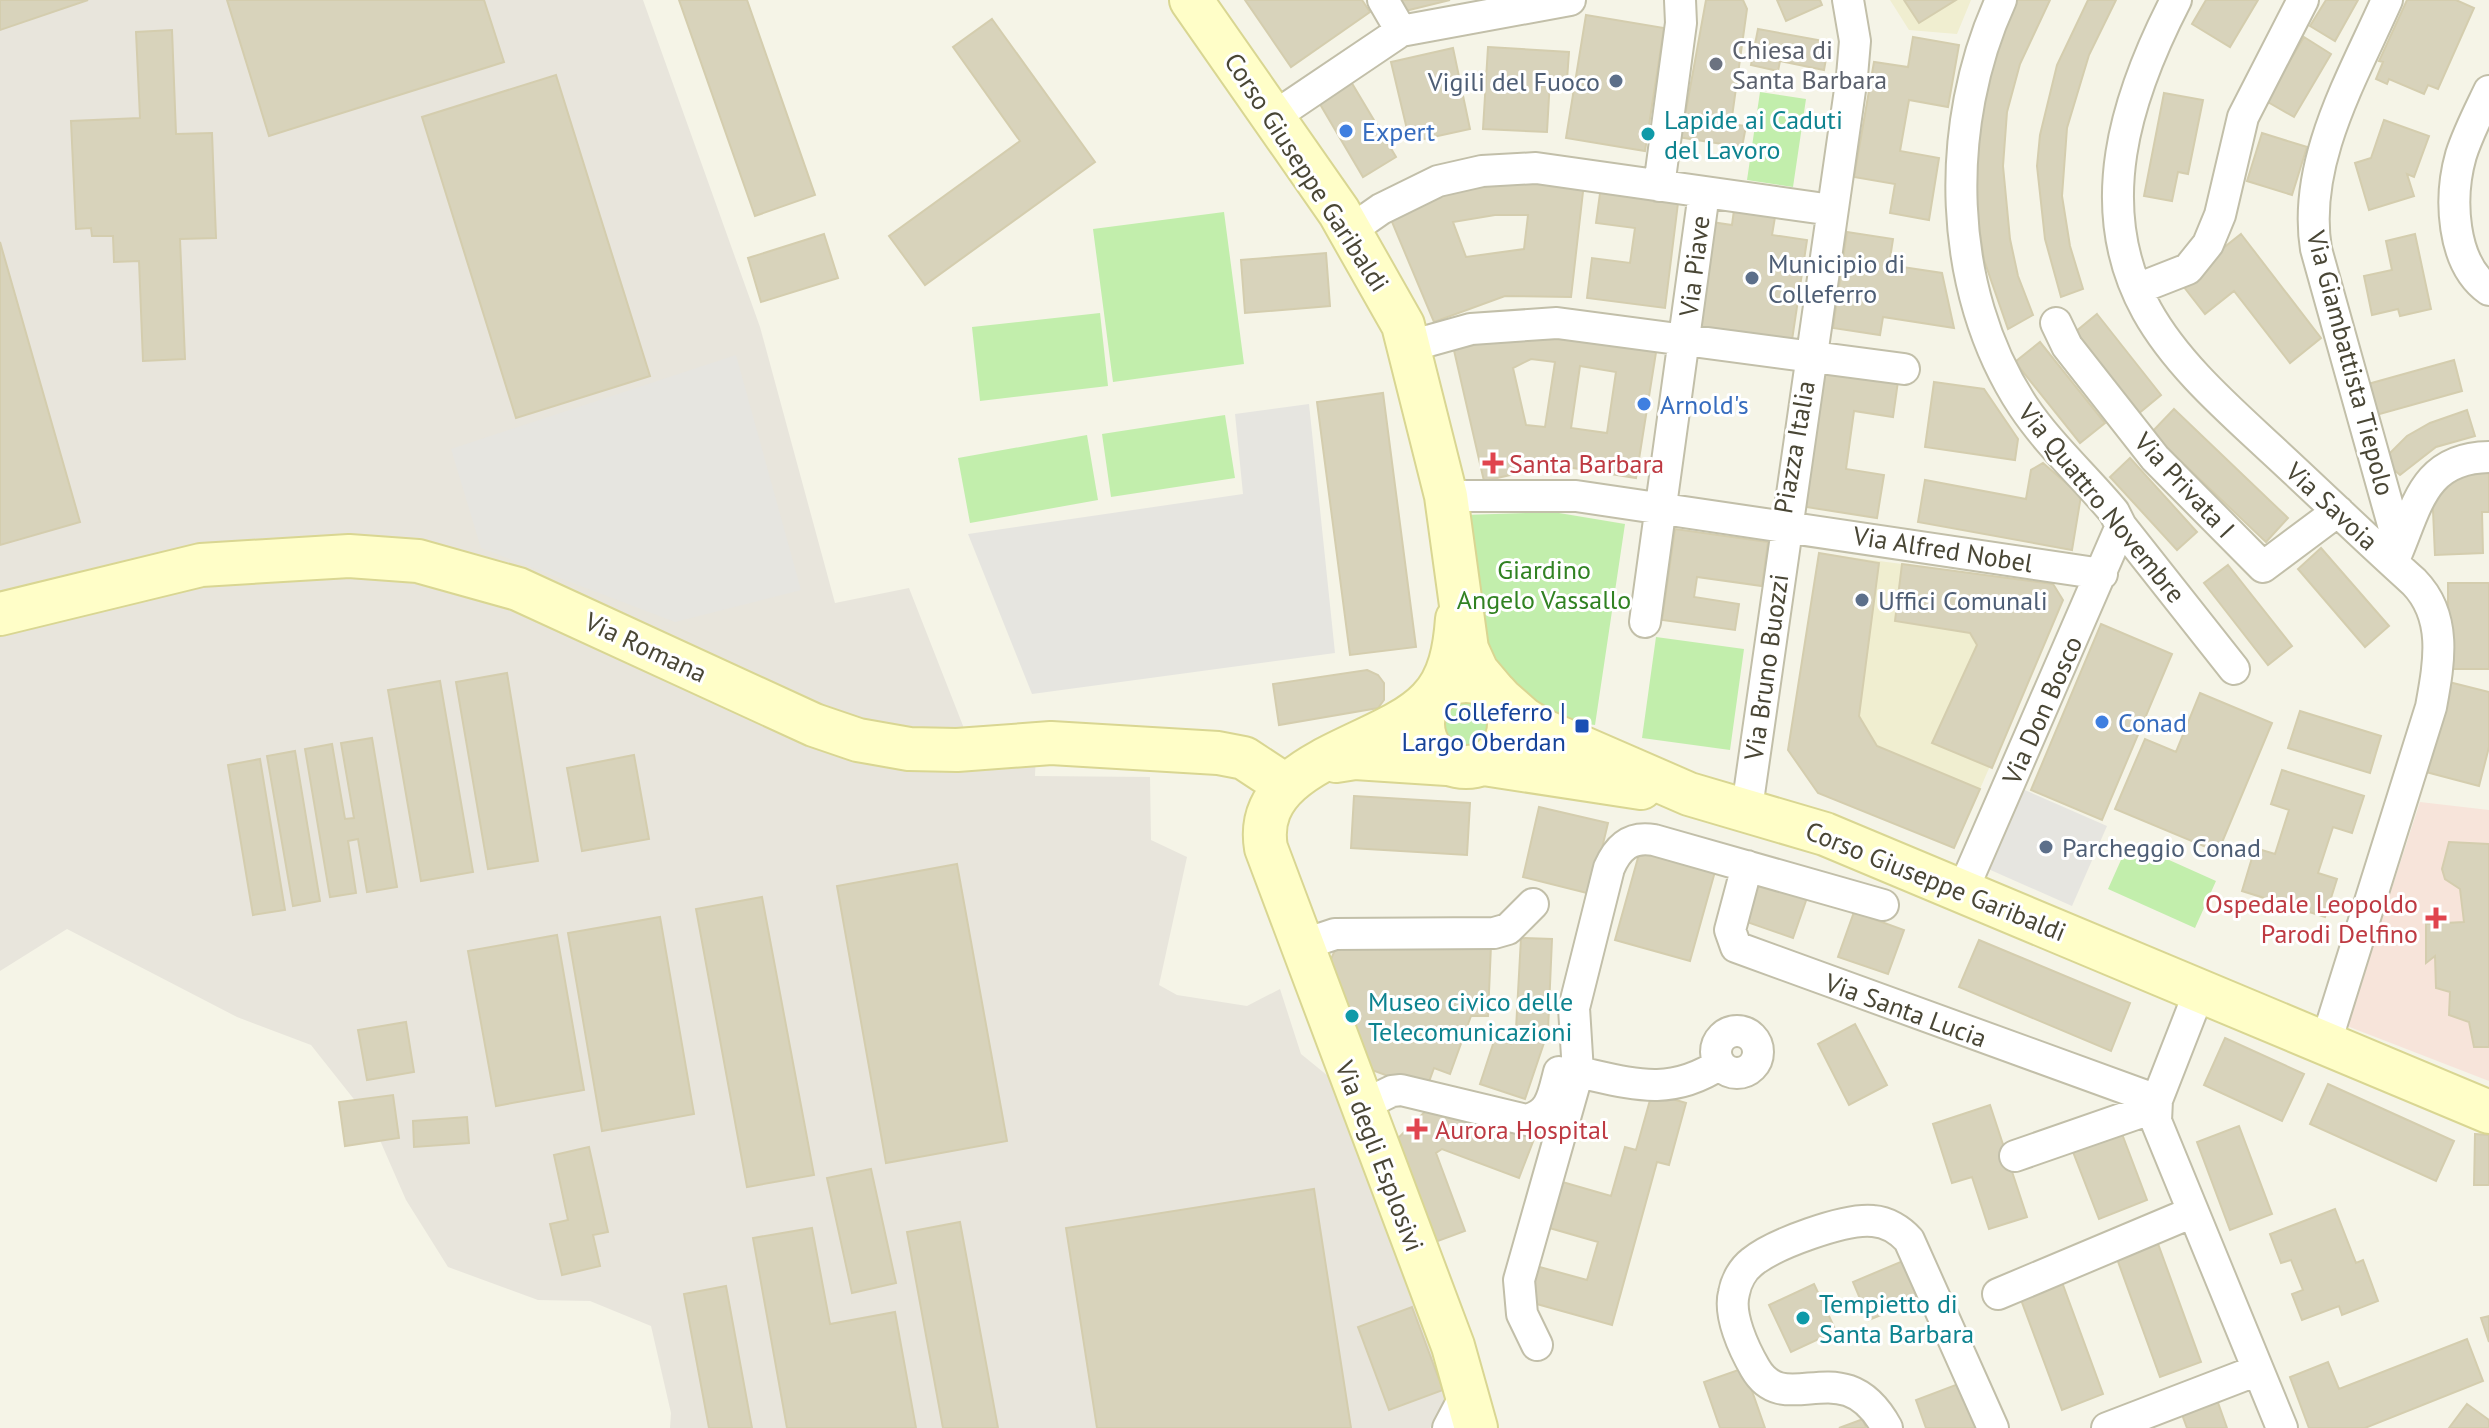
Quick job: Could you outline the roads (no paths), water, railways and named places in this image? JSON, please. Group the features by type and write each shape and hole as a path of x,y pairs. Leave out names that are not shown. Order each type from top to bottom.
{"main road":[{"name":"Corso Giuseppe Garibaldi","path":"1191,0 1275,116 1351,230 1384,287 1410,346 1446,496 1469,657 1499,697 1524,719 1542,730 1689,794 1747,808 1825,834 2489,1112"},
{"name":"Via Romana","path":"0,614 201,565 349,556 418,561 518,589 814,725 858,740 933,750 1051,743 1218,753 1300,775"},
{"name":"Corso Giuseppe Garibaldi","path":"1431,698 1454,648 1459,586"},
{"path":"1300,775 1393,727 1431,698 1452,683 1465,681 1478,683 1499,697 1507,710 1508,733 1502,748 1466,764 1429,747 1424,735 1425,710 1431,698"},
{"path":"1300,775 1355,758 1466,764 1689,794"},
{"name":"Via degli Esplosivi","path":"1300,775 1268,814 1264,840 1303,955 1472,1410"}],"street":[{"path":"1383,0 1401,31"},
{"path":"1275,116 1401,31 1570,0"},
{"path":"1659,186 1681,23 1680,0"},
{"path":"1848,0 1854,55 1810,355 1904,369"},
{"name":"Via Quattro Novembre","path":"2001,0 1974,75 1962,154 1963,216 1975,293 1996,353 2022,405 2062,457 2114,512 2121,526 2234,669"},
{"name":"Via Savoia","path":"2176,0 2143,68 2124,132 2118,169 2120,229 2137,289 2152,319 2187,365 2338,511 2396,554 2434,609 2438,664 2416,760 2326,1042"},
{"path":"2137,289 2188,269 2208,244 2222,206 2243,117 2303,0"},
{"name":"Via Giambattista Tiepolo","path":"2387,0 2328,139 2318,176 2313,227 2316,249 2396,554"},
{"path":"2489,91 2462,153 2456,206 2466,261 2472,274 2489,290"},
{"path":"1351,230 1409,194 1459,174 1536,168 1832,210"},
{"name":"Via Piave","path":"1685,339 1704,193"},
{"name":"Piazza Italia","path":"1410,346 1457,331 1530,323 1573,324 1810,355 1785,525 1662,508"},
{"name":"Via Privata I","path":"2056,323 2067,346 2155,458 2263,567 2338,511"},
{"path":"1645,622 1685,339"},
{"path":"2396,554 2423,490 2436,473 2454,462 2489,457"},
{"path":"1446,496 1559,495 1662,508"},
{"name":"Via Alfred Nobel","path":"1785,525 2102,574"},
{"name":"Via Bruno Buozzi","path":"1747,808 1785,525"},
{"name":"Via Don Bosco","path":"1962,892 2121,526"},
{"path":"1361,1106 1392,1091 1401,1090 1518,1119 1541,1116 1553,1095 1609,868 1617,852 1629,842 1644,838 1883,905"},
{"name":"Via Santa Lucia","path":"1747,866 1731,924 1730,935 1736,947 2156,1104"},
{"path":"1303,955 1317,940 1335,934 1494,933 1508,929 1533,904"},
{"path":"2200,990 2156,1104 2157,1127 2282,1428"},
{"path":"1537,1345 1522,1314 1519,1280 1578,1072 1574,1008"},
{"path":"1578,1072 1633,1084 1666,1086 1695,1080 1720,1064"},
{"path":"2015,1156 2156,1104"},
{"path":"1998,1294 2193,1212"},
{"path":"1887,1428 1866,1400 1841,1387 1823,1385 1789,1391 1773,1387 1761,1376 1734,1315 1733,1304 1738,1281 1751,1262 1846,1223 1872,1220 1903,1233 1909,1240 1993,1428"},
{"path":"2107,1428 2258,1370"},
{"path":"1448,1428 1472,1410"}],"place":[{"name":"Chiesa di Santa Barbara","path":"1716,64"},
{"name":"Vigili del Fuoco","path":"1616,81"},
{"name":"Expert","path":"1346,131"},
{"name":"Lapide ai Caduti del Lavoro","path":"1648,134"},
{"name":"Municipio di Colleferro","path":"1752,278"},
{"name":"Arnold's","path":"1644,404"},
{"name":"Santa Barbara","path":"1493,463"},
{"name":"Uffici Comunali","path":"1862,600"},
{"name":"Conad","path":"2102,722"},
{"name":"Colleferro | Largo Oberdan","path":"1582,726"},
{"name":"Parcheggio Conad","path":"2046,847"},
{"name":"Ospedale Leopoldo Parodi Delfino","path":"2436,918"},
{"name":"Museo civico delle Telecomunicazioni","path":"1352,1016"},
{"name":"Aurora Hospital","path":"1417,1129"},
{"name":"Tempietto di Santa Barbara","path":"1803,1318"}],"park label":[{"name":"Giardino Angelo Vassallo","path":"1544,584"}]}
